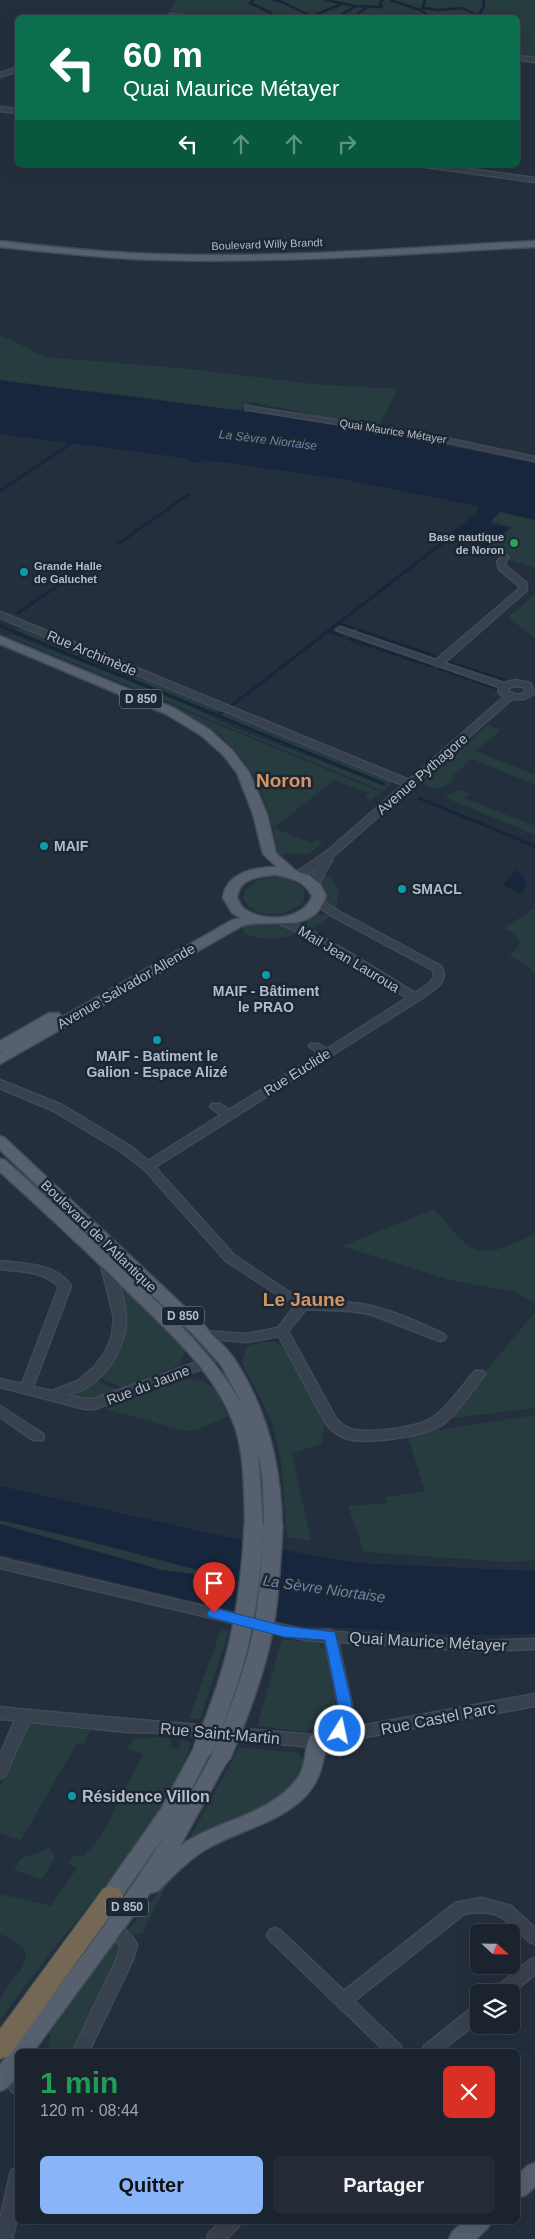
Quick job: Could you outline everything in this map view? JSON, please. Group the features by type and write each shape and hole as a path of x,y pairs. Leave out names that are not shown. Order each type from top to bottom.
{"highway":[{"name":"Boulevard de l'Atlantique","path":"0,2048 116,1912"}],"main road":[{"name":"Boulevard Willy Brandt","path":"0,244 111,255 223,258 535,244"},
{"name":"D 850","path":"0,640 155,705 190,722 206,733 236,762 247,781 260,814 270,854 293,873"},
{"name":"D 850","path":"248,875 258,865 259,857 252,813 252,795"},
{"path":"268,871 293,873 313,884 318,894 318,900 306,914 283,922 244,916 234,907 230,898 231,890 237,882 248,875 268,871"},
{"name":"Avenue Salvador Allende","path":"1,1049 218,923 234,907"},
{"name":"Avenue Salvador Allende","path":"1,1049 242,921 254,919"},
{"name":"Boulevard de l'Atlantique","path":"0,1141 203,1335 226,1360 255,1413 270,1461 274,1496 269,1596 261,1640 242,1706 212,1752"},
{"name":"Boulevard de l'Atlantique","path":"0,1164 106,1262 208,1362 232,1402 248,1445 253,1486 254,1525 250,1590 244,1627 212,1752 183,1827 116,1912 23,2049"},
{"path":"116,1912 192,1848 270,1811 293,1796 307,1779 317,1742"},
{"path":"520,2186 535,2173"},
{"path":"460,2239 477,2224"}],"street":[{"path":"520,58 535,60"},
{"path":"0,75 15,70"},
{"path":"0,109 15,111"},
{"path":"440,167 535,180"},
{"name":"Quai Maurice Métayer","path":"250,408 431,437 535,459"},
{"path":"438,664 523,590 523,585 502,567 501,562 505,556"},
{"name":"Rue Archimède","path":"0,615 410,784"},
{"path":"340,630 504,686 519,683 527,685 531,690 530,694 523,698 510,696 503,691 504,686"},
{"name":"Avenue Pythagore","path":"293,873 307,870 334,851 510,696"},
{"name":"Avenue Pythagore","path":"313,884 320,870 334,851"},
{"name":"Rue Euclide","path":"148,1166 229,1115 273,1093 326,1053 415,998 437,981 439,972 437,968 334,913 318,900"},
{"name":"Mail Jean Lauroua","path":"283,922 303,930 415,998"},
{"path":"314,1046 326,1053"},
{"path":"2,1085 58,1108 126,1148 148,1166 230,1258 302,1306 338,1305 360,1308 382,1314 440,1336"},
{"path":"216,1107 229,1115"},
{"path":"54,1396 65,1389 83,1384 92,1376 113,1348 119,1330 120,1317 106,1262"},
{"path":"0,1265 49,1273 59,1278 65,1286 26,1390"},
{"path":"203,1335 247,1338 282,1331 302,1306"},
{"path":"282,1331 331,1422 338,1429 353,1435 398,1433 435,1424 479,1374"},
{"name":"Rue du Jaune","path":"0,1383 85,1404 95,1404 208,1362"},
{"path":"0,1411 38,1437"},
{"name":"Quai Maurice Métayer","path":"0,1563 284,1631 479,1646 535,1644"},
{"path":"317,1742 328,1739 340,1731 345,1714 345,1705 330,1636"},
{"name":"Rue Castel Parc","path":"340,1731 355,1733 535,1700"},
{"name":"Rue Saint-Martin","path":"0,1713 127,1726 170,1727 317,1742"},
{"path":"0,1772 24,1716"},
{"path":"344,2000 460,1908 482,1904 506,1911 535,1937"},
{"path":"82,2049 125,1959 129,1945 116,1912"},
{"path":"275,1935 393,2049"},
{"path":"512,1984 535,1965"},
{"path":"432,2049 470,2018"},
{"path":"4,2239 15,2189"},
{"path":"219,2238 231,2224"}],"green space":[{"path":"176,0 535,0 535,61 520,60 520,15 168,14"},
{"path":"0,336 10,339 44,357 191,369 313,384 397,389 378,426 316,417 316,415 250,402 242,409 224,410 141,397 18,383 0,380"},
{"name":"Base nautique de Noron","path":"501,512 535,520 535,568 487,553 487,549 513,527 490,521"},
{"path":"535,594 535,638 510,619 510,616"},
{"path":"21,627 223,710 220,712 212,711 15,630"},
{"path":"9,634 171,697 232,727 383,785 385,783 220,716 226,711 395,780 383,791 6,635"},
{"path":"166,703 381,792 371,800 365,797 369,793 334,780 274,828 312,843 316,839 323,842 308,855 293,853 276,855 278,853 274,834 264,799 249,768 238,754 210,728"},
{"path":"488,725 501,730 476,751 535,775 535,785 472,759 452,776 452,781 442,788 430,788 423,782"},
{"path":"460,790 470,793 464,798 535,826 535,835 444,797"},
{"path":"322,872 332,879 339,892 336,909 326,902 319,882"},
{"path":"269,878 283,878 297,883 304,890 304,901 298,907 281,913 263,913 255,910 243,898 245,890 256,881"},
{"path":"535,908 535,973 509,955 518,948 520,942 514,934 504,928"},
{"path":"324,914 330,917 310,930 306,926 308,918 313,915"},
{"path":"242,925 284,926 297,933 270,939 256,937 244,932"},
{"path":"434,1209 459,1237 477,1250 500,1249 535,1234 535,1303 515,1292 450,1280 342,1246"},
{"path":"115,1281 184,1346 185,1352 179,1365 124,1388 98,1377 125,1334 125,1318"},
{"path":"535,1312 535,1408 446,1419"},
{"path":"261,1342 275,1342 286,1348 325,1420 322,1443 292,1454 311,1541 287,1537 281,1460 272,1422 242,1363 247,1346"},
{"path":"188,1379 205,1383 215,1390 228,1416 202,1428 185,1431 106,1409 179,1380"},
{"path":"94,1380 118,1390 93,1398 67,1393"},
{"path":"535,1415 535,1560 509,1562 364,1552 348,1506 387,1503 386,1497 425,1491 407,1435"},
{"path":"0,1520 202,1571 194,1574 162,1570 0,1524"},
{"path":"221,1630 229,1631 200,1720 189,1718"},
{"path":"282,1639 318,1643 325,1649 336,1708 331,1718 323,1725 305,1732 257,1726"},
{"path":"29,1724 91,1730 83,1744 77,1743 21,1840 0,1833 0,1787"},
{"path":"162,1737 172,1739 169,1747 178,1750 182,1740 191,1743 165,1801 129,1855 0,2020 0,2000 5,1990 19,1973 26,1957 23,1949 15,1941 0,1934 0,1894 51,1906 77,1868 68,1864 73,1855 83,1857 100,1838 143,1754 127,1749 133,1739"},
{"path":"239,1747 298,1753 308,1768 283,1800 187,1844"},
{"path":"49,1848 55,1857 42,1879 14,1870 20,1859"},
{"path":"170,1878 142,1934 135,1935 127,1931"},
{"path":"116,1940 120,1942 122,1950 75,2049 47,2049 50,2032"}],"water":[{"name":"La Sèvre Niortaise","path":"0,380 274,415 535,463 535,520 500,512 489,523 510,528 498,537 477,531 497,538 485,547 447,535 476,514 478,507 473,505 342,479 205,460 196,463 183,458 0,434"},
{"path":"516,870 522,875 526,884 521,894 504,885"},
{"name":"La Sèvre Niortaise","path":"0,1486 245,1541 245,1543 357,1563 535,1571 535,1633 461,1635 292,1625 0,1554 0,1524 162,1570 194,1574 202,1571 0,1520"}],"waterway":[{"path":"254,0 250,3 271,13 271,15"},
{"path":"272,0 282,2 309,15"},
{"path":"326,0 354,6 378,7 382,7 380,2 383,0"},
{"path":"391,0 420,10 428,15"},
{"path":"422,9 425,0"},
{"path":"479,15 484,6 483,0"},
{"path":"314,15 342,4"},
{"path":"341,15 354,7"},
{"path":"357,15 367,7"},
{"path":"424,8 437,10 463,8 477,15"},
{"path":"0,491 75,441"},
{"path":"118,544 189,494"},
{"path":"338,623 454,534"},
{"path":"18,613 92,562"},
{"path":"328,631 338,623"},
{"path":"338,623 353,628"},
{"path":"0,626 218,716"},
{"path":"359,630 440,658"},
{"path":"218,716 328,631"},
{"path":"328,631 342,636"},
{"path":"349,639 431,666"},
{"path":"446,661 504,680"},
{"path":"440,669 496,688"},
{"path":"218,716 384,784"},
{"path":"419,798 525,842"},
{"path":"522,841 535,846"}],"place":[{"name":"Base nautique de Noron","path":"514,543"},
{"name":"Grande Halle de Galuchet","path":"24,572"},
{"name":"MAIF","path":"44,846"},
{"name":"SMACL","path":"402,889"},
{"name":"MAIF - Bâtiment le PRAO","path":"266,975"},
{"name":"MAIF - Batiment le Galion - Espace Alizé","path":"157,1040"},
{"name":"Résidence Villon","path":"72,1796"}],"district":[{"name":"Noron","path":"284,780"},
{"name":"Le Jaune","path":"304,1299"}],"route":[{"path":"214,1613 284,1631 305,1635 330,1636 345,1705 344,1722 340,1731"}]}
